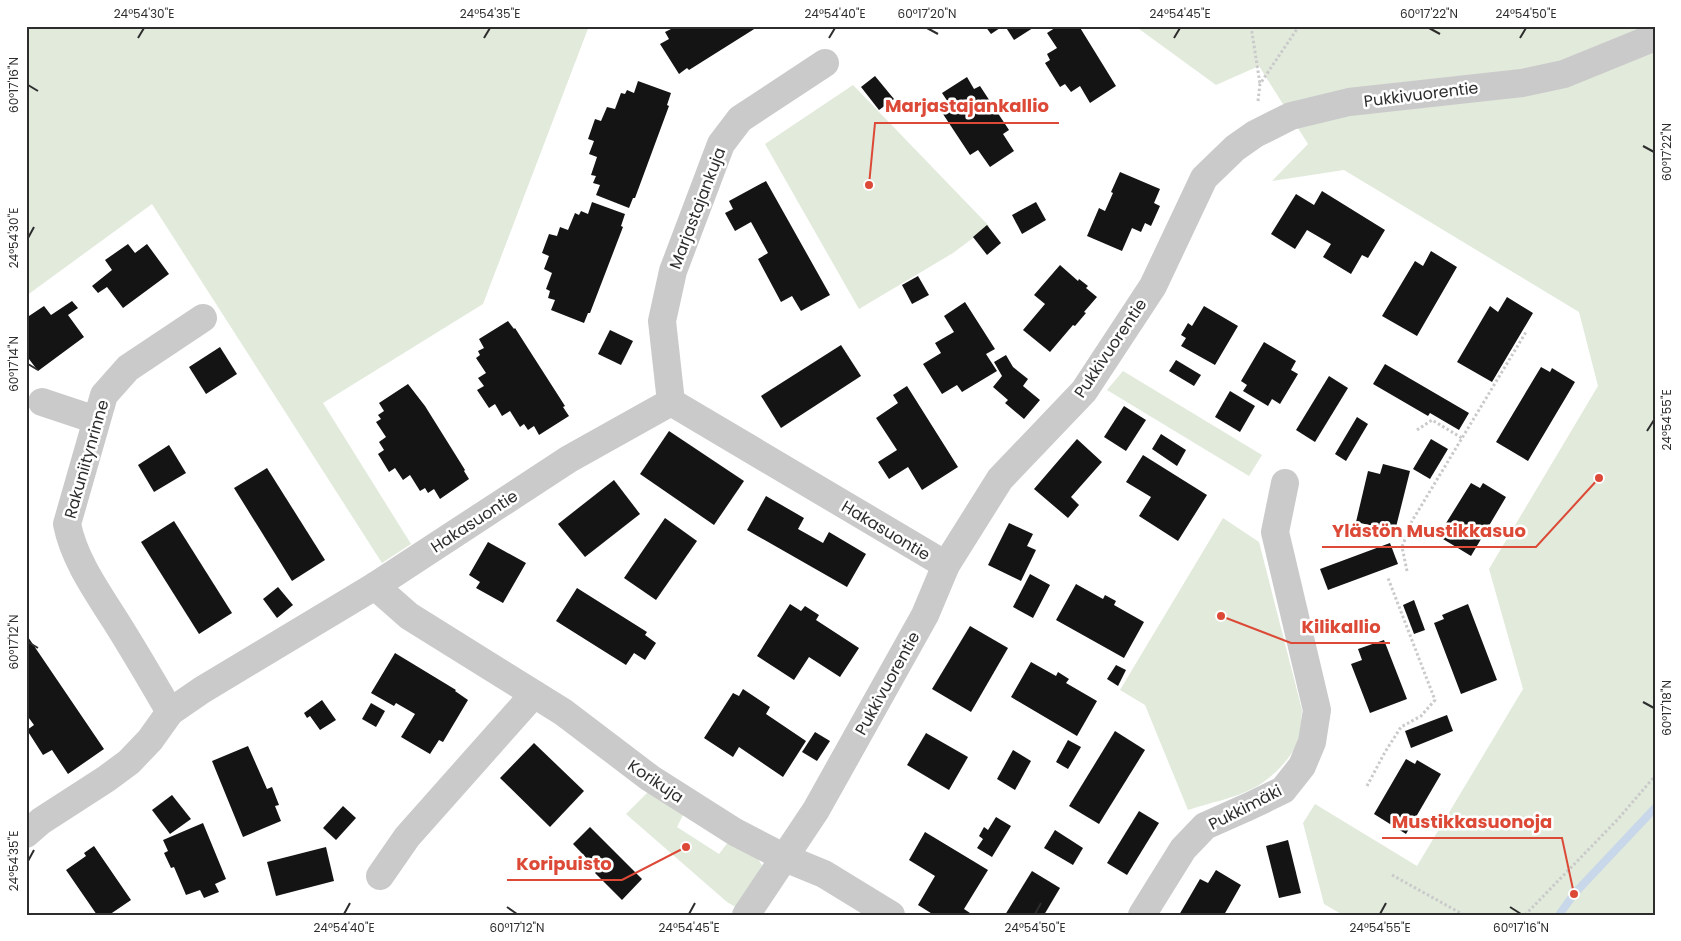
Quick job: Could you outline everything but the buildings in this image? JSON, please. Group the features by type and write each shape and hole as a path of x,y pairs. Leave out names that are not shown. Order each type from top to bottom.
{"street":[{"name":"Pukkivuorentie","path":"746,915 816,810 925,615 946,565 1000,479 1084,391 1153,286 1204,178 1236,148 1255,134 1290,116 1349,102 1522,83 1564,74 1655,37"},
{"name":"Marjastajankuja","path":"671,402 662,321 673,271 721,144 740,118 824,63"},
{"name":"Rakuniitynrinne","path":"170,712 96,590 70,541 67,524 104,395 128,368 203,318"},
{"path":"42,402 96,420"},
{"name":"Hakasuontie","path":"26,834 41,820 106,779 129,762 150,740 170,712 202,690 375,586 569,459 671,402 946,565"},
{"name":"Pukkimäki","path":"1142,915 1183,849 1205,826 1283,790 1302,766 1312,742 1317,710 1275,532 1285,483"},
{"name":"Korikuja","path":"375,586 409,616 563,712 650,778 735,832 785,858"},
{"path":"380,876 406,837 534,694"},
{"path":"785,858 824,874 891,915"}],"path":[{"path":"1251,26 1260,84 1255,134"},
{"path":"1260,84 1299,26"},
{"path":"1407,571 1402,547 1412,521 1526,332"},
{"path":"1417,430 1432,420 1462,438"},
{"path":"1367,786 1385,752 1401,728 1421,716 1435,700 1388,578"},
{"path":"1525,915 1618,819 1655,776"},
{"path":"1392,875 1464,915"}],"green space":[{"path":"26,26 589,26 483,304 323,403 411,544 382,563 152,204 26,296"},
{"path":"1135,26 1655,26 1655,915 1343,915 1324,904 1303,823 1315,804 1417,866 1523,689 1489,569 1598,386 1579,312 1344,170 1272,181 1308,144 1259,66 1216,85"},
{"path":"853,85 989,226 953,253 859,309 765,144"},
{"path":"1123,371 1262,455 1249,476 1107,390"},
{"path":"1223,518 1259,542 1302,710 1300,730 1295,748 1280,768 1267,780 1239,795 1188,810 1145,705 1120,690"},
{"path":"648,792 684,813 677,827 719,854 729,841 753,852 762,865 739,909 727,902 626,814"}],"waterway":[{"path":"1559,915 1574,894 1655,808"}],"place":[{"name":"Marjastajankallio","path":"869,185"},
{"name":"Ylästön Mustikkasuo","path":"1599,478"},
{"name":"Kilikallio","path":"1221,616"},
{"name":"Koripuisto","path":"686,847"},
{"name":"Mustikkasuonoja","path":"1574,894"}]}
